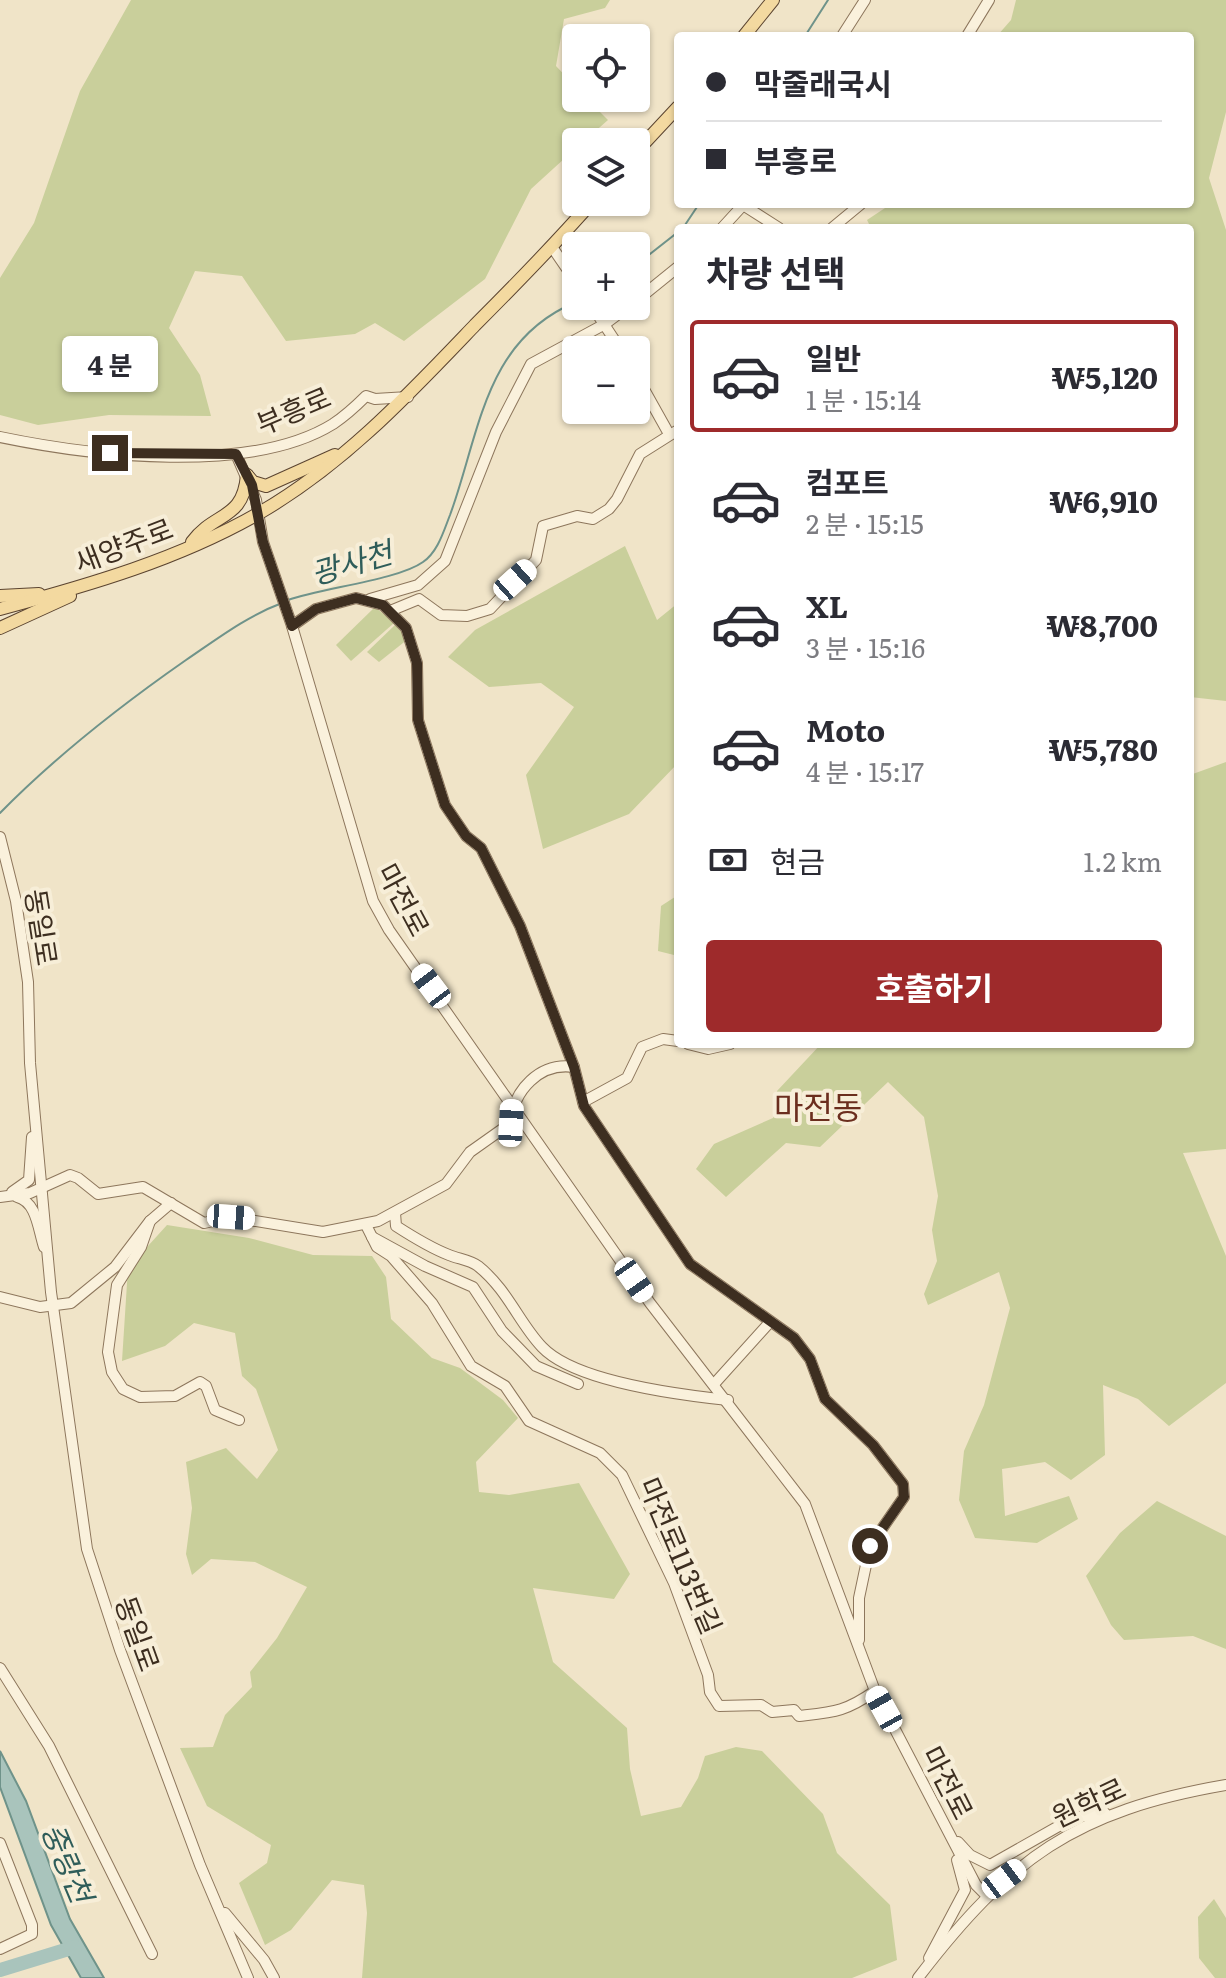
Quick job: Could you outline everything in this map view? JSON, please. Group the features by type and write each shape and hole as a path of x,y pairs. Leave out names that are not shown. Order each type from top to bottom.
{"main road":[{"path":"747,32 773,0"},
{"path":"650,137 674,111"},
{"name":"부흥로","path":"260,513 356,445 408,397 580,216"},
{"path":"247,475 253,482 266,486 356,445"},
{"path":"190,545 202,528 238,506 246,490 247,475"},
{"name":"새양주로","path":"0,609 94,583 260,513"},
{"path":"0,628 43,611 94,583"},
{"path":"0,596 38,593 46,596"}],"street":[{"path":"845,32 865,0"},
{"path":"969,32 989,0"},
{"path":"726,224 740,208"},
{"path":"750,208 773,224"},
{"path":"837,224 856,208"},
{"path":"552,247 562,261"},
{"path":"650,290 674,270"},
{"path":"291,622 322,607 356,598 370,599 418,585 445,561 496,432 525,374 546,353 602,321 612,336"},
{"name":"부흥로","path":"0,437 53,448 110,453 236,454 272,448 333,424 366,396 375,399 408,397"},
{"path":"390,611 419,599 441,615 467,616 500,603 515,580 536,560 543,526 577,516 593,519 609,509 640,454 674,432 650,396"},
{"name":"마전로","path":"236,454 260,513 268,554 373,901 512,1107 650,1303 715,1383 805,1504 875,1691 976,1885 987,1896"},
{"path":"370,599 390,611 406,628 413,643 417,663 418,720 445,805 466,836 481,848 498,877 574,1067 583,1102 606,1144 690,1264 794,1338 810,1359 825,1399 873,1445 903,1484 904,1497 870,1546 859,1598 859,1650"},
{"name":"동일로","path":"2,843 16,901 28,982 34,1111 53,1306 78,1497 99,1594 248,1978"},
{"path":"583,1102 627,1078 642,1047 663,1039 674,1040"},
{"path":"2,1196 42,1189 70,1175 98,1194 143,1187 204,1223 240,1218 323,1232 366,1225 395,1213 446,1184 470,1152 511,1123 512,1107 528,1083 558,1065 574,1067"},
{"path":"2,1196 26,1186 29,1180 34,1111"},
{"path":"2,1196 25,1199 29,1204 49,1262"},
{"path":"0,1297 40,1307 71,1303 115,1267 150,1221 171,1203"},
{"path":"395,1213 396,1226 411,1236 448,1255 476,1264 513,1303 543,1349 585,1372 659,1392 728,1400"},
{"path":"150,1221 141,1247 117,1285 108,1352 112,1372 123,1389 140,1397 175,1396 200,1382 206,1386 215,1410 239,1420"},
{"name":"마전로113번길","path":"366,1225 377,1247 391,1256 432,1303 471,1366 505,1386 529,1421 600,1453 622,1475 674,1583 708,1675 710,1692 719,1706 761,1705 772,1712 794,1710 799,1716 821,1716 852,1707 875,1691"},
{"path":"372,1237 425,1266 473,1287 502,1331 536,1366 578,1384"},
{"path":"715,1383 770,1322"},
{"path":"0,1668 49,1746 152,1954"},
{"name":"원학로","path":"987,1896 1043,1850 1114,1812 1146,1801 1226,1785"},
{"path":"941,1817 970,1855 990,1865 1073,1818 1114,1812"},
{"path":"920,1975 965,1890 941,1817"},
{"path":"0,1843 32,1925 32,1934 0,1949"},
{"path":"920,1975 957,1927 987,1896"},
{"path":"220,1908 264,1960 274,1978"}],"green space":[{"path":"131,0 610,0 605,8 564,19 556,66 562,72 562,112 600,112 608,120 599,128 562,128 562,161 531,189 485,279 404,341 375,323 355,334 286,341 242,276 195,271 169,328 200,375 211,416 109,415 38,425 0,415 0,278 34,223 80,91"},
{"path":"1016,0 1226,0 1226,112 1209,178 1226,230 1226,701 1194,697 1194,224 869,224 867,220 885,208 1194,208 1194,32 1000,32 1011,20"},
{"path":"625,546 657,620 674,606 674,767 629,814 543,849 526,775 574,707 541,683 489,687 448,657 475,630"},
{"path":"375,607 394,623 351,661 336,645"},
{"path":"395,625 408,639 379,662 367,652"},
{"path":"1226,762 1226,1149 1183,1153 1226,1256 1226,1383 1169,1426 1138,1399 1103,1385 1105,1455 1071,1480 1045,1462 1002,1469 1005,1516 1069,1496 1078,1519 1037,1543 975,1538 959,1500 964,1451 984,1405 1010,1308 999,1272 928,1305 924,1294 937,1261 932,1230 938,1196 924,1117 888,1082 820,1147 786,1143 726,1197 696,1169 714,1144 773,1118 777,1091 817,1048 1194,1048 1194,774"},
{"path":"674,898 674,955 658,951 661,906"},
{"path":"167,1225 249,1238 313,1255 372,1256 386,1277 391,1319 432,1358 460,1368 503,1400 518,1418 476,1462 479,1492 509,1495 579,1483 630,1574 614,1599 533,1588 553,1662 627,1728 630,1769 641,1816 681,1807 698,1778 705,1756 736,1747 762,1751 823,1814 837,1853 890,1905 897,1960 852,1978 362,1978 367,1913 364,1885 332,1880 291,1930 265,1945 239,1883 267,1863 271,1845 207,1806 180,1748 213,1747 225,1715 252,1687 250,1672 277,1638 307,1587 255,1562 211,1559 192,1575 186,1554 192,1508 186,1462 226,1448 257,1479 278,1450 256,1389 242,1376 235,1333 194,1323 165,1346 122,1361 128,1268"},
{"path":"1157,1501 1226,1536 1226,1649 1193,1636 1124,1640 1111,1625 1086,1576 1120,1533"},
{"path":"1214,1899 1226,1918 1226,1978 1215,1978 1199,1958 1198,1917"}],"water":[{"name":"중랑천","path":"0,1751 26,1801 70,1919 104,1978 81,1978 51,1925 0,1787"}],"waterway":[{"name":"광사천","path":"808,32 828,0"},
{"name":"광사천","path":"686,224 696,208"},
{"name":"광사천","path":"650,254 674,235"},
{"name":"광사천","path":"288,600 396,574 428,558 437,547 445,527 479,422 504,364 522,340 545,319 562,310"},
{"name":"광사천","path":"0,813 66,751 137,695 232,628 282,603"},
{"path":"0,1970 75,1947"}],"district":[{"name":"마전동","path":"818,1105"}],"route":[{"path":"110,453 236,454 252,485 260,513 263,542 292,626 316,609 356,598 370,599 383,605 406,628 417,663 418,720 445,805 466,836 481,848 498,877 574,1067 584,1106 606,1144 690,1264 794,1338 810,1359 825,1399 873,1445 903,1484 904,1497 870,1546"}]}
